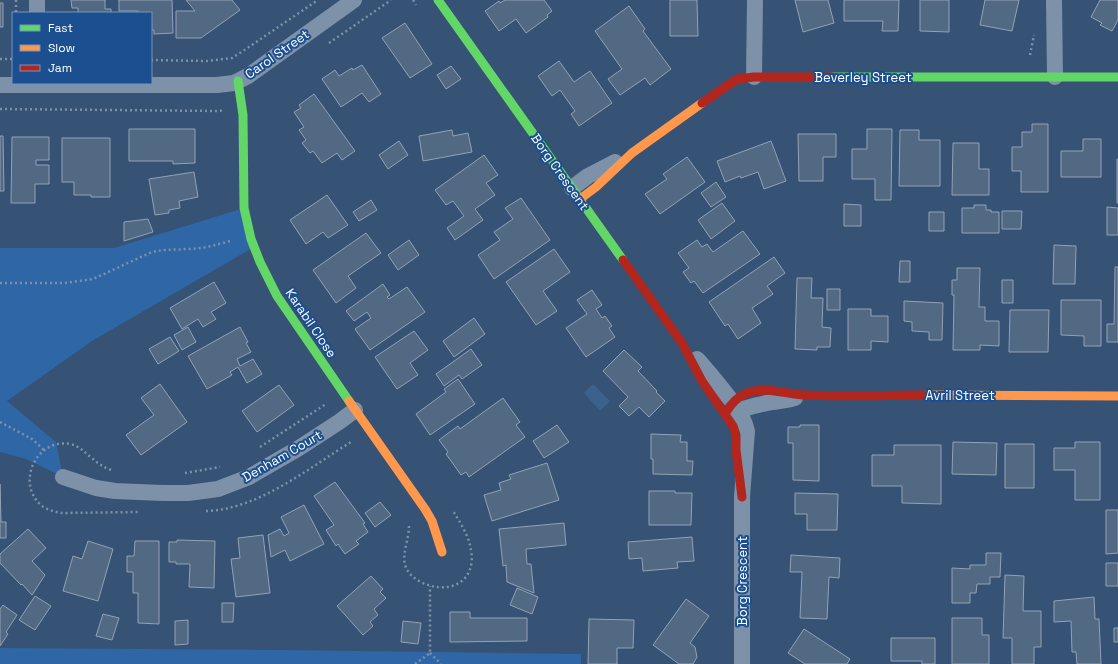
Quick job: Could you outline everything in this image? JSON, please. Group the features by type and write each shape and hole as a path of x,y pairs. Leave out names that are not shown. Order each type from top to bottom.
{"street":[{"path":"37,0 37,12"},
{"name":"Carol Street","path":"0,85 229,84 248,76 354,0"},
{"name":"Borg Crescent","path":"438,0 682,343 715,378 732,409 745,422 747,430 742,498 742,664"},
{"path":"754,77 755,0"},
{"path":"1054,0 1055,77"},
{"name":"Beverley Street","path":"576,194 588,176 632,153 737,79 754,77 1118,77"},
{"name":"Karabil Close","path":"238,81 243,115 244,208 248,229 268,281 355,410 426,509 432,521 442,552"},
{"name":"Avril Street","path":"732,409 768,402 786,401 803,395 1118,396"},
{"name":"Denham Court","path":"63,477 96,488 121,492 175,493 218,489 249,477 339,422 355,410"}],"path":[{"path":"16,0 16,12"},
{"path":"152,60 208,61 232,58 318,0"},
{"path":"413,0 417,6"},
{"path":"1030,58 1034,34"},
{"path":"0,59 12,59"},
{"path":"0,109 220,111 224,108"},
{"path":"0,283 65,283 93,279 159,250 206,247 230,241"},
{"path":"0,422 40,444 44,450"},
{"path":"430,586 430,653 441,664"},
{"path":"415,664 430,653"}],"shaded area":[{"path":"244,208 254,247 92,341 7,401 56,442 63,477 26,459 0,452 0,248 114,248"},
{"path":"593,384 610,401 600,411 584,393"},
{"path":"0,648 581,654 581,664 0,664"}],"building":[{"path":"71,0 105,0 105,9 111,9 111,12 78,12 78,8 72,8"},
{"path":"119,0 172,0 173,33 154,34 154,30 152,30 152,12 119,11"},
{"path":"186,0 232,0 240,10 201,38 176,38 176,11 195,11"},
{"path":"505,0 544,0 552,11 547,15 548,17 526,33 516,19 499,31 485,11 499,1 500,3"},
{"path":"670,0 697,0 698,36 670,36"},
{"path":"795,0 828,0 834,23 803,32"},
{"path":"844,0 899,0 898,31 882,31 883,21 844,21"},
{"path":"920,0 949,0 949,32 920,31"},
{"path":"985,0 1019,0 1012,31 980,25"},
{"path":"1100,0 1118,0 1118,20 1112,31 1100,25 1102,23 1091,17"},
{"path":"0,3 3,3 3,27 0,27"},
{"path":"629,6 645,29 643,31 671,69 650,85 645,78 620,95 608,79 622,69 595,31"},
{"path":"405,23 432,64 410,78 382,38"},
{"path":"559,61 574,82 590,71 612,103 579,126 571,114 575,111 560,90 552,96 538,76"},
{"path":"362,65 381,94 369,102 362,93 341,107 322,79 335,70 339,76 352,68 353,70"},
{"path":"451,66 461,79 446,89 437,75"},
{"path":"314,94 355,151 342,160 337,153 322,163 313,151 310,153 302,143 306,140 299,130 304,127 294,112 301,108 299,105"},
{"path":"1032,124 1048,124 1048,192 1021,192 1021,171 1012,171 1012,147 1022,147 1022,132 1032,132"},
{"path":"129,129 195,129 195,163 173,164 173,161 129,161"},
{"path":"867,129 892,129 891,200 875,200 875,179 852,179 852,149 867,149"},
{"path":"452,130 453,136 468,133 472,152 423,161 419,136"},
{"path":"900,130 919,130 919,140 940,140 940,186 899,186"},
{"path":"798,134 836,134 836,157 823,157 823,181 799,181"},
{"path":"0,136 3,136 4,191 0,191"},
{"path":"12,137 49,137 49,160 36,160 36,165 49,165 49,184 35,184 35,203 11,203"},
{"path":"62,138 110,138 110,197 74,195 74,182 62,182"},
{"path":"1083,139 1101,139 1101,177 1061,177 1061,151 1083,151"},
{"path":"399,141 408,155 388,169 379,155"},
{"path":"771,141 786,181 764,189 758,172 741,178 740,176 725,182 717,161"},
{"path":"953,143 979,143 979,169 989,169 989,195 952,195"},
{"path":"484,155 498,175 486,183 495,195 475,209 483,220 455,240 447,228 464,216 453,201 446,205 435,190"},
{"path":"687,157 705,182 660,214 645,194 667,179 663,174"},
{"path":"1118,159 1118,203 1117,203"},
{"path":"194,172 198,197 179,201 180,208 169,210 169,213 155,215 149,179"},
{"path":"716,182 726,197 711,207 701,193"},
{"path":"327,195 348,225 328,238 323,232 306,244 290,220"},
{"path":"521,198 550,240 494,279 478,255 500,240 494,232 513,219 505,208"},
{"path":"371,200 377,210 359,221 353,212"},
{"path":"722,203 735,221 711,239 698,220"},
{"path":"844,204 861,205 861,226 844,226"},
{"path":"974,205 986,205 986,210 991,210 991,212 999,212 999,233 962,233 962,208 974,208"},
{"path":"1107,207 1118,208 1118,235 1107,235"},
{"path":"1002,211 1022,211 1021,229 1002,229"},
{"path":"929,212 944,212 944,231 929,231"},
{"path":"148,219 153,232 124,241 124,222"},
{"path":"743,231 760,254 703,293 694,281 691,283 683,272 689,268 678,253 697,240 702,247 707,244 713,252"},
{"path":"366,233 381,253 348,276 356,288 336,303 313,270"},
{"path":"409,240 419,255 398,270 388,255"},
{"path":"1054,245 1076,246 1075,284 1053,284"},
{"path":"554,249 570,272 543,291 557,311 536,325 506,282"},
{"path":"774,257 785,273 767,286 773,294 752,308 761,323 738,339 728,324 725,326 709,302"},
{"path":"900,261 910,261 910,282 899,282"},
{"path":"1115,267 1118,267 1118,342 1107,342 1107,324 1114,324"},
{"path":"957,268 980,268 979,307 985,307 985,321 999,321 999,346 980,345 980,350 953,350 954,295 952,295 952,280 957,280"},
{"path":"797,278 812,278 811,298 823,298 822,327 831,328 830,347 817,347 817,350 795,349"},
{"path":"1002,280 1013,280 1013,303 1002,303"},
{"path":"214,282 226,303 211,312 216,319 203,327 198,319 182,329 170,308"},
{"path":"383,284 390,295 387,297 389,299 407,287 425,312 370,350 355,329 371,318 367,312 354,321 346,311"},
{"path":"827,289 840,289 840,310 827,310"},
{"path":"592,290 602,305 596,309 602,318 605,316 612,326 609,328 615,337 586,357 566,328 587,314 577,300"},
{"path":"1061,300 1101,300 1101,346 1084,346 1084,336 1061,335"},
{"path":"904,301 943,303 942,340 929,340 929,332 912,331 912,322 904,321"},
{"path":"848,309 871,309 871,316 888,316 888,342 871,341 871,350 848,350"},
{"path":"1010,310 1049,310 1048,352 1009,352"},
{"path":"474,318 485,334 454,357 443,341"},
{"path":"188,327 196,342 182,350 174,335"},
{"path":"240,327 248,342 246,343 251,352 237,359 240,366 253,359 262,374 247,383 238,367 230,372 232,375 207,389 188,356"},
{"path":"414,331 428,350 410,363 418,375 397,389 375,357"},
{"path":"170,337 179,351 158,364 149,349"},
{"path":"471,349 482,365 462,379 459,375 444,386 436,374"},
{"path":"624,350 642,367 638,371 665,401 649,417 639,407 629,416 619,406 628,397 603,371"},
{"path":"458,379 475,404 430,435 416,414 446,392 444,389"},
{"path":"160,384 187,422 141,455 126,435 154,415 141,398"},
{"path":"279,385 294,405 257,432 242,411"},
{"path":"503,398 520,422 516,425 525,437 469,477 466,472 461,475 446,454 448,452 439,440 458,426 460,429"},
{"path":"557,425 569,442 544,458 533,441"},
{"path":"800,425 819,425 819,481 793,480 793,443 788,443 788,427 800,427"},
{"path":"651,434 681,435 680,442 687,442 687,461 693,461 692,475 653,474 653,459 651,459"},
{"path":"953,442 997,443 996,475 952,474"},
{"path":"1075,442 1100,442 1100,500 1075,500 1075,470 1054,470 1054,448 1075,448"},
{"path":"1005,444 1034,444 1034,488 1005,488"},
{"path":"894,445 941,445 941,504 902,503 902,486 872,486 872,455 894,455"},
{"path":"547,463 559,500 492,521 484,495 501,490 499,483 511,479 509,475"},
{"path":"335,482 365,523 363,524 368,532 356,541 359,544 345,554 338,544 336,546 326,530 334,525 314,496"},
{"path":"0,484 1,522 6,522 6,538 0,538"},
{"path":"649,491 675,491 675,493 692,493 691,525 649,525"},
{"path":"795,493 838,494 837,530 807,530 807,514 795,514"},
{"path":"380,502 391,515 375,527 365,513"},
{"path":"304,505 324,544 290,561 285,550 271,557 268,535 280,529 284,536 289,533 281,517"},
{"path":"1106,510 1118,510 1118,553 1106,554"},
{"path":"564,523 566,545 526,549 527,564 531,564 534,593 507,582 506,565 503,566 499,529"},
{"path":"28,529 46,548 32,561 45,575 32,595 0,563 0,554"},
{"path":"263,535 270,593 236,597 231,559 240,558 238,538"},
{"path":"692,537 694,561 677,562 678,568 643,571 642,558 629,559 628,542"},
{"path":"177,540 215,541 214,588 189,587 190,564 176,564 176,562 169,562 169,542 177,542"},
{"path":"88,541 113,549 98,601 63,591 73,556 82,559"},
{"path":"135,541 159,541 159,624 138,623 138,593 133,593 133,572 127,572 127,556 134,556"},
{"path":"986,553 1001,553 1000,577 990,577 990,584 977,584 976,593 970,593 970,603 952,603 952,568 970,569 970,565 986,565"},
{"path":"791,555 840,558 839,578 829,577 827,619 800,618 802,572 790,572"},
{"path":"1106,563 1118,563 1118,586 1106,586"},
{"path":"1005,575 1024,576 1023,611 1041,611 1041,647 1034,647 1034,664 1012,664 1012,638 1003,638"},
{"path":"371,576 383,589 380,592 386,598 374,609 378,615 370,622 373,626 363,635 337,606"},
{"path":"517,588 538,597 532,614 510,605"},
{"path":"35,596 51,606 35,630 19,620"},
{"path":"1094,597 1095,619 1099,619 1101,664 1077,664 1076,652 1072,652 1071,621 1054,622 1054,601"},
{"path":"686,599 709,616 690,643 695,647 697,657 693,664 679,664 653,645"},
{"path":"222,603 234,603 233,622 222,622"},
{"path":"3,605 17,615 6,632 8,634 0,646 0,609"},
{"path":"450,612 470,612 470,618 527,618 527,641 450,642"},
{"path":"103,614 119,618 112,640 96,636"},
{"path":"952,618 982,618 982,635 989,635 989,664 952,664"},
{"path":"589,619 634,620 633,648 617,648 617,664 588,664"},
{"path":"188,620 188,644 175,645 175,621"},
{"path":"403,621 421,623 418,644 401,642"},
{"path":"1114,628 1118,628 1118,642 1114,642"},
{"path":"804,629 850,659 847,664 805,664 788,653"},
{"path":"891,638 935,638 935,664 922,664 922,661 891,661"}],"traffic: fast":[{"path":"438,0 623,260"},
{"path":"832,77 1118,77"},
{"path":"238,81 243,115 244,208 251,239 260,262 277,296 349,401"}],"traffic: slow":[{"path":"580,199 596,187 632,153 702,103"},
{"path":"927,395 1118,396"},
{"path":"349,401 425,509 432,521 442,552"}],"traffic: jam":[{"path":"702,103 737,79 754,77 832,77"},
{"path":"623,260 682,343 702,381 733,426 736,435 736,450 742,497"},
{"path":"725,414 731,404 737,399 747,393 761,390 819,396 927,395"}]}
